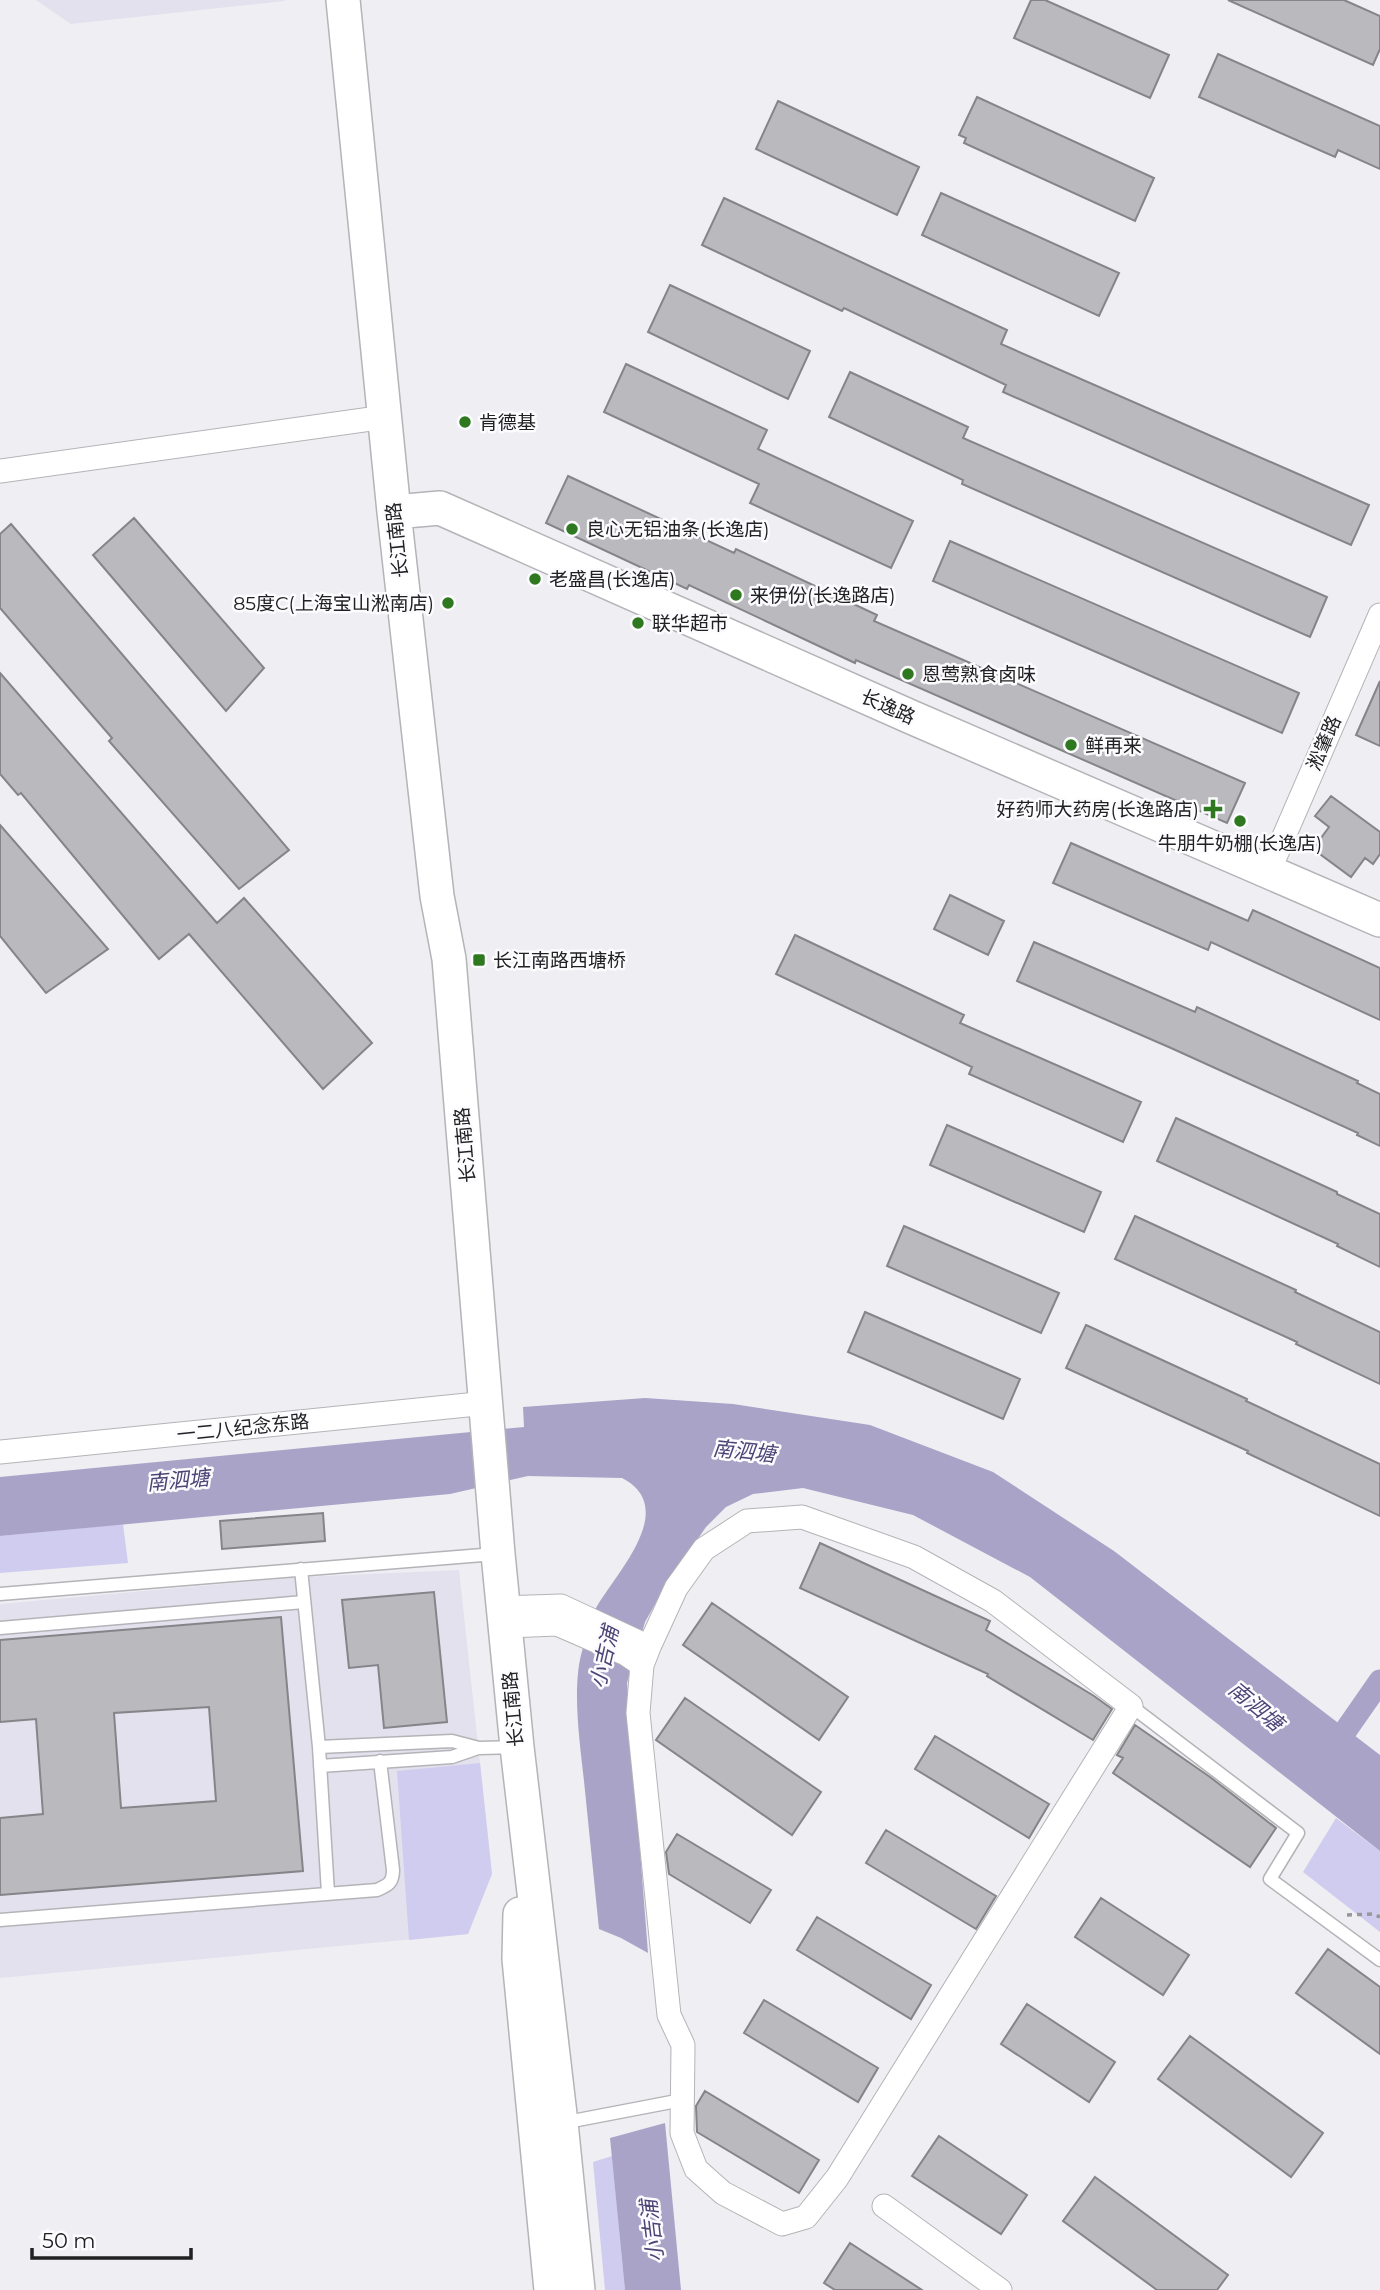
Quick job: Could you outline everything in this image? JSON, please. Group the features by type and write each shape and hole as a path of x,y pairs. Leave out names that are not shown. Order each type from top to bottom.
{"main road":[{"name":"长江南路","path":"344,0 394,512 437,896 449,960 497,1546 522,1800 578,2290"},
{"name":"长逸路","path":"394,512 440,508 923,723 1380,920"},
{"path":"522,1800 519,1959 551,2290"}],"street":[{"path":"0,471 385,417"},
{"name":"淞肇路","path":"1269,871 1380,615"},
{"name":"一二八纪念东路","path":"0,1452 488,1417"},
{"path":"802,1517 914,1557 993,1601 1132,1706 837,2178 806,2217 782,2224 723,2193 696,2169 682,2133 683,2045 669,2015 638,1713 637,1651 704,1549 747,1521 802,1517"},
{"path":"504,1617 561,1606 568,1618 637,1651"},
{"path":"884,2206 1000,2290"}],"lane":[{"path":"0,1594 301,1569 497,1546"},
{"path":"301,1569 319,1747 328,1893"},
{"path":"0,1628 304,1602"},
{"path":"1132,1706 1298,1833 1270,1880 1380,1960"},
{"path":"319,1747 452,1741 479,1748 517,1747"},
{"path":"320,1766 452,1757 479,1748"},
{"path":"0,1920 377,1890 393,1880 380,1761"},
{"path":"561,2123 682,2100"}],"shaded area":[{"path":"36,0 285,0 285,1 71,24"},
{"path":"123,1524 128,1563 0,1573 0,1536"},
{"path":"459,1570 492,1874 468,1934 0,1978 0,1604 302,1577"},
{"path":"480,1763 492,1874 468,1934 409,1940 397,1771"},
{"path":"1336,1818 1380,1851 1380,1932 1303,1872"},
{"path":"612,2156 625,2290 605,2290 593,2162"}],"water":[{"path":"645,1398 733,1404 870,1425 993,1472 1114,1551 1380,1755 1380,1851 1030,1577 913,1515 803,1488 753,1494 726,1507 706,1527 666,1585 645,1622 627,1683 648,1953 599,1929 577,1696 579,1663 592,1617 628,1559 645,1523 645,1506 638,1491 622,1478 528,1476 450,1494 0,1536 0,1477 524,1427 523,1407"},
{"name":"小吉浦","path":"665,2123 681,2290 625,2290 610,2138"}],"building":[{"path":"1031,0 1045,0 1169,55 1150,98 1014,38"},
{"path":"1228,0 1344,0 1380,16 1380,49 1373,65"},
{"path":"1218,54 1380,126 1380,169 1338,150 1335,157 1199,97"},
{"path":"977,97 1154,178 1135,221 964,143 966,138 959,135"},
{"path":"778,101 919,167 897,215 756,149"},
{"path":"941,193 1119,273 1099,316 922,235"},
{"path":"724,198 1007,330 1001,344 1369,505 1351,545 1003,392 1006,385 844,308 842,311 702,245"},
{"path":"670,285 810,351 788,399 648,332"},
{"path":"626,364 767,430 758,449 913,521 891,568 750,503 759,484 604,412"},
{"path":"850,372 968,427 963,438 1327,597 1310,637 962,484 963,480 829,417"},
{"path":"568,476 734,553 736,549 877,615 874,621 1245,783 1227,823 856,660 855,663 689,585 687,589 546,523"},
{"path":"134,518 264,668 226,711 93,555"},
{"path":"11,524 289,850 239,889 109,741 112,738 0,608 0,534"},
{"path":"950,541 1299,693 1282,733 933,581"},
{"path":"0,673 217,923 244,898 372,1043 323,1089 189,934 159,959 21,793 18,795 0,774"},
{"path":"1380,681 1380,746 1356,735"},
{"path":"1331,796 1380,832 1380,854 1373,864 1365,858 1351,877 1313,849 1329,827 1315,816"},
{"path":"0,825 108,949 46,993 0,936"},
{"path":"1071,843 1248,921 1253,910 1380,968 1380,1020 1211,942 1208,950 1053,883"},
{"path":"950,895 1004,921 988,955 934,929"},
{"path":"795,935 964,1015 960,1023 1141,1102 1123,1142 969,1074 972,1067 776,974"},
{"path":"1034,942 1195,1012 1197,1007 1358,1081 1357,1083 1380,1094 1380,1146 1357,1135 1358,1133 1171,1048 1017,981"},
{"path":"1176,1118 1380,1214 1380,1267 1337,1246 1338,1244 1157,1161"},
{"path":"947,1125 1101,1192 1084,1232 930,1165"},
{"path":"1135,1216 1380,1332 1380,1384 1296,1344 1297,1342 1115,1259"},
{"path":"904,1226 1059,1293 1041,1333 887,1266"},
{"path":"865,1312 1020,1379 1003,1419 848,1352"},
{"path":"1086,1325 1380,1464 1380,1516 1247,1453 1248,1451 1066,1368"},
{"path":"323,1513 325,1541 222,1549 220,1521"},
{"path":"820,1543 990,1621 986,1630 1094,1696 1112,1709 1093,1740 987,1676 988,1674 800,1588"},
{"path":"434,1592 447,1722 384,1728 378,1665 349,1668 342,1600"},
{"path":"712,1603 848,1697 819,1740 683,1645"},
{"path":"281,1617 303,1871 0,1895 0,1818 43,1814 36,1719 0,1722 0,1640","holes":["209,1707 216,1801 121,1808 114,1713"]},
{"path":"685,1698 821,1792 792,1835 656,1740"},
{"path":"1135,1725 1210,1777 1276,1828 1250,1867 1113,1773 1123,1758 1117,1755"},
{"path":"935,1736 1049,1804 1029,1838 915,1769"},
{"path":"886,1830 996,1896 976,1929 866,1863"},
{"path":"677,1834 771,1890 750,1923 669,1874 666,1852"},
{"path":"1101,1898 1189,1955 1163,1995 1075,1937"},
{"path":"817,1917 931,1985 911,2019 797,1950"},
{"path":"1328,1949 1380,1987 1380,2054 1296,1993"},
{"path":"764,2000 878,2068 858,2102 744,2033"},
{"path":"1027,2004 1115,2062 1089,2102 1001,2044"},
{"path":"1190,2036 1323,2133 1291,2177 1158,2079"},
{"path":"705,2091 819,2160 799,2193 697,2132 696,2106"},
{"path":"939,2136 1027,2195 1001,2234 912,2176"},
{"path":"1095,2177 1228,2275 1217,2290 1157,2290 1063,2221"},
{"path":"850,2243 922,2290 835,2290 824,2283"}],"waterway":[{"path":"1330,1753 1380,1681"}],"place":[{"name":"肯德基","path":"465,422"},
{"name":"良心无铝油条(长逸店)","path":"572,529"},
{"name":"老盛昌(长逸店)","path":"535,579"},
{"name":"来伊份(长逸路店)","path":"736,595"},
{"name":"85度C(上海宝山淞南店)","path":"448,603"},
{"name":"联华超市","path":"638,623"},
{"name":"恩莺熟食卤味","path":"908,674"},
{"name":"鲜再来","path":"1071,745"},
{"name":"好药师大药房(长逸路店)","path":"1213,809"},
{"name":"牛朋牛奶棚(长逸店)","path":"1240,821"},
{"name":"长江南路西塘桥","path":"479,960"}],"water label":[{"name":"南泗塘","path":"744,1451"},
{"name":"南泗塘","path":"178,1480"},
{"name":"南泗塘","path":"1256,1706"}]}
